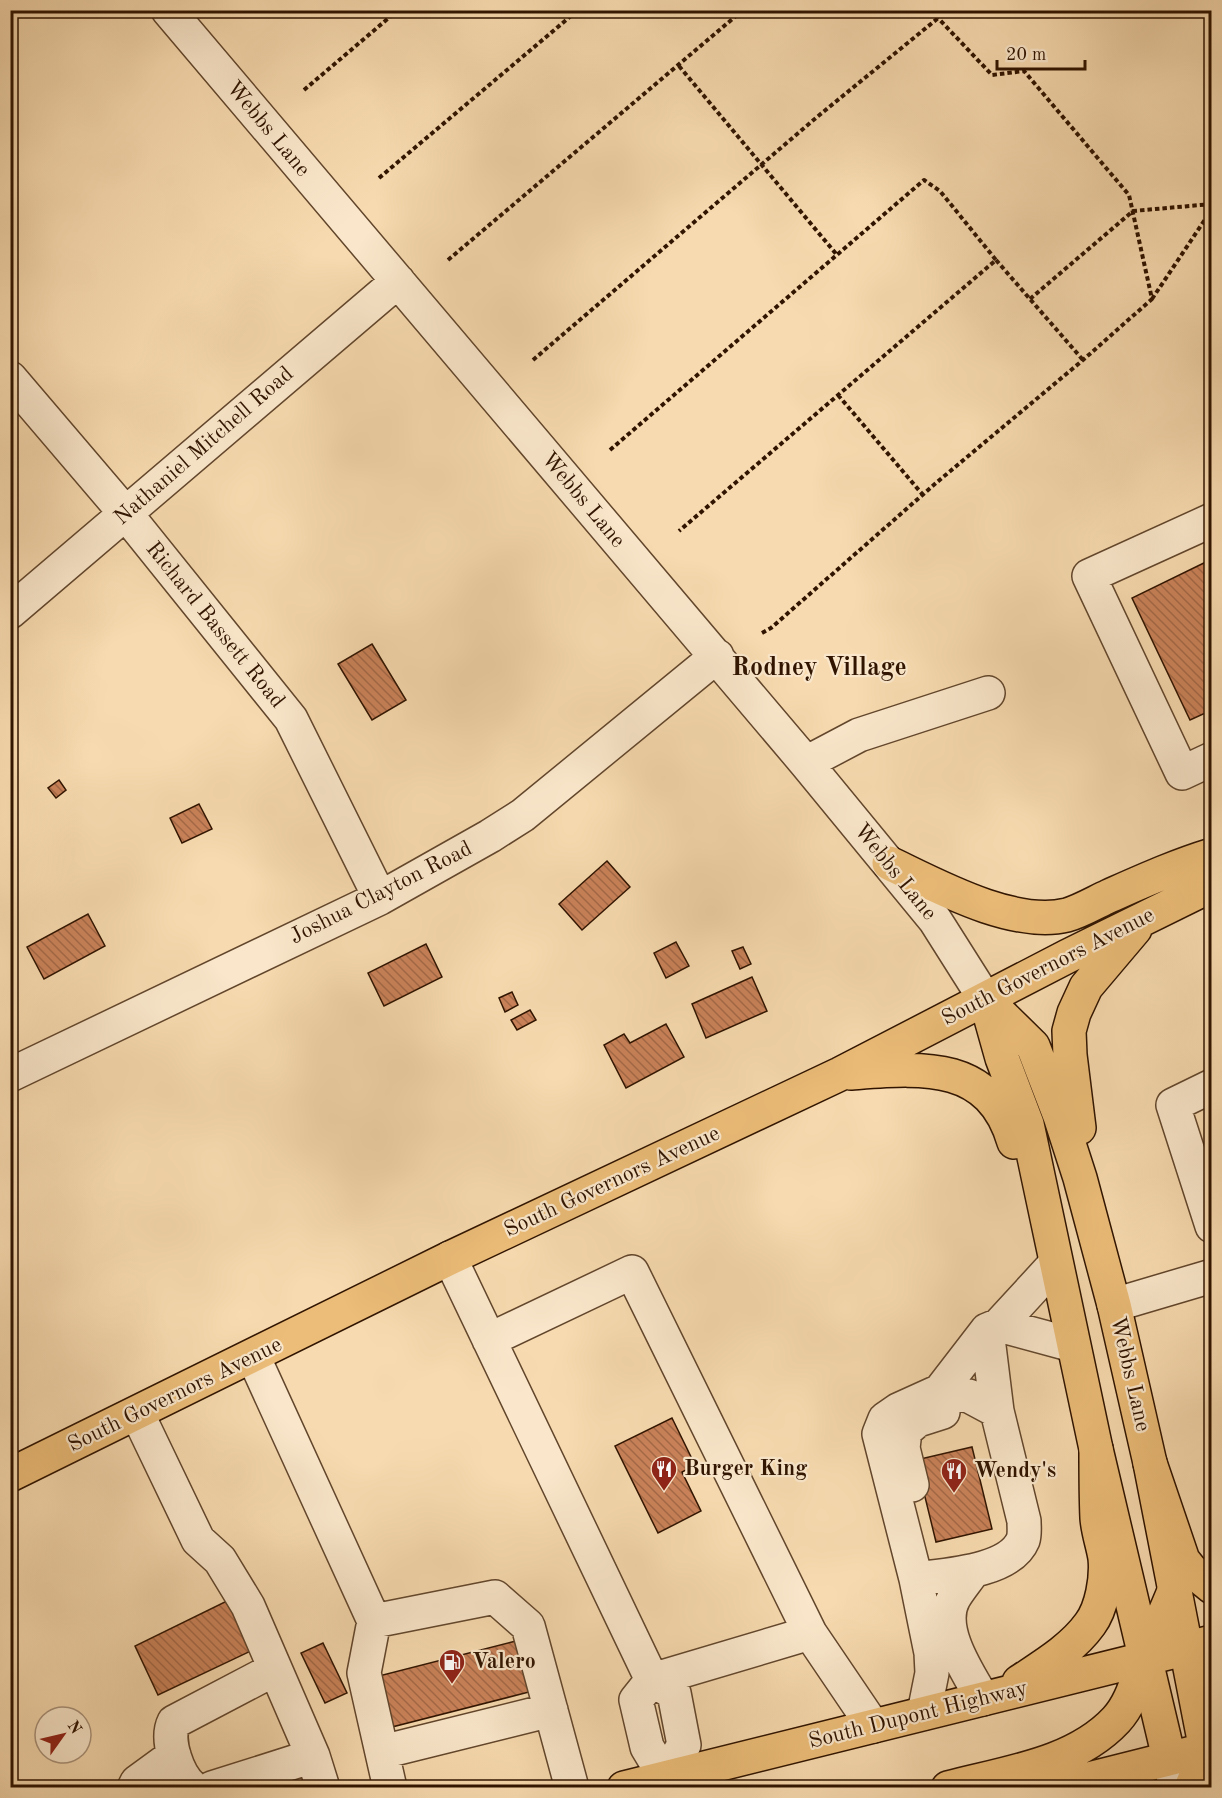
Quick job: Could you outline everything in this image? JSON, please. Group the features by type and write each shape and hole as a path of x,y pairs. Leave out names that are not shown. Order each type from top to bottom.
{"main road":[{"path":"889,863 968,900 1021,915 1046,917 1068,915 1180,865 1212,855"},
{"name":"South Governors Avenue","path":"10,1475 450,1258 840,1074 1212,885"},
{"path":"1080,1178 1080,1134 1069,1031 1074,1013 1086,987 1144,918"},
{"name":"Webbs Lane","path":"985,999 1033,1046 1060,1116 1080,1178 1114,1305 1150,1463 1174,1591 1199,1645 1210,1753"},
{"name":"Webbs Lane","path":"985,999 1002,1058 1027,1124 1096,1449 1173,1773"},
{"path":"840,1074 891,1070 920,1071 963,1078 981,1089 999,1107 1009,1125 1028,1190 1054,1257"},
{"path":"992,1696 1054,1658 1091,1623 1101,1599 1106,1576 1105,1558 1097,1520 1096,1449"},
{"path":"1150,1463 1183,1560 1191,1570 1212,1587"},
{"path":"948,1788 1044,1763 1091,1741 1117,1720 1131,1698 1145,1658 1174,1591"},
{"name":"South Dupont Highway","path":"624,1788 1199,1645"},
{"path":"1053,1788 1173,1773 1210,1753"},
{"path":"1191,1788 1210,1753"}],"street":[{"name":"Webbs Lane","path":"168,10 717,656 889,863 935,920 985,999"},
{"name":"Nathaniel Mitchell Road","path":"10,612 398,281"},
{"name":"Richard Bassett Road","path":"10,378 126,514 291,719 380,898"},
{"path":"1212,520 1089,576 1182,773 1212,759"},
{"name":"Joshua Clayton Road","path":"10,1074 380,898 490,836 523,815 717,656"},
{"path":"806,763 859,735 988,693"},
{"path":"1212,1086 1173,1105 1212,1226"},
{"path":"924,1713 932,1673 931,1653 913,1569 879,1434 885,1419 898,1410 940,1391 1054,1257"},
{"path":"450,1258 651,1680"},
{"path":"489,1340 632,1272 810,1633 873,1726"},
{"path":"1114,1305 1212,1276"},
{"path":"993,1328 1073,1346"},
{"path":"913,1569 973,1571 1004,1559 1018,1547 1023,1538 1024,1521 997,1411 993,1328"},
{"path":"253,1356 374,1621 364,1673 390,1788"},
{"path":"940,1391 969,1396 997,1411"},
{"path":"913,1569 924,1544 903,1448 905,1431 918,1420 947,1412 969,1413 982,1425 1008,1525 1023,1538"},
{"path":"136,1413 198,1540 220,1560 248,1606 313,1756 323,1788"},
{"path":"973,1571 953,1599 950,1629 963,1665 992,1696"},
{"path":"374,1621 495,1597 528,1626 572,1788"},
{"path":"665,1778 647,1747 636,1700 651,1680 810,1633"},
{"path":"193,1788 187,1783 170,1742 174,1722 275,1669"},
{"path":"382,1752 551,1710"},
{"path":"134,1788 137,1782 174,1755"},
{"path":"212,1788 313,1756"}],"path":[{"path":"304,90 398,10"},
{"path":"379,178 578,10"},
{"path":"448,260 743,10"},
{"path":"533,360 948,10"},
{"path":"938,18 992,75 1024,71 1129,195 1152,299"},
{"path":"678,66 837,255"},
{"path":"610,450 924,180 940,191 996,260 1083,360"},
{"path":"1030,299 1133,211 1212,204"},
{"path":"762,633 771,628 1152,299 1212,209"},
{"path":"679,531 996,260"},
{"path":"838,395 923,495"}],"building":[{"path":"1212,559 1212,710 1190,720 1132,598"},
{"path":"372,644 406,700 372,720 338,664"},
{"path":"59,780 66,790 56,798 48,788"},
{"path":"199,804 212,829 182,843 170,818"},
{"path":"607,861 630,887 582,930 559,904"},
{"path":"88,914 105,946 44,979 27,947"},
{"path":"676,942 689,966 666,978 654,953"},
{"path":"426,944 442,977 384,1006 368,973"},
{"path":"743,947 751,964 740,969 732,951"},
{"path":"752,977 767,1011 706,1038 692,1004"},
{"path":"512,992 518,1005 505,1012 499,998"},
{"path":"530,1010 536,1020 517,1030 511,1020"},
{"path":"666,1024 684,1057 626,1088 604,1045 624,1034 630,1043"},
{"name":"Burger King","path":"672,1418 695,1465 682,1472 701,1511 658,1533 615,1446"},
{"name":"Wendy's","path":"972,1447 992,1529 936,1542 916,1460"},
{"path":"233,1598 257,1648 158,1695 135,1646"},
{"name":"Valero","path":"516,1641 529,1692 388,1728 375,1677"},
{"path":"323,1643 347,1693 325,1703 301,1653"}],"place":[{"name":"Burger King","path":"664,1492"},
{"name":"Wendy's","path":"954,1494"},
{"name":"Valero","path":"452,1685"}],"district":[{"name":"Rodney Village","path":"819,668"}]}
